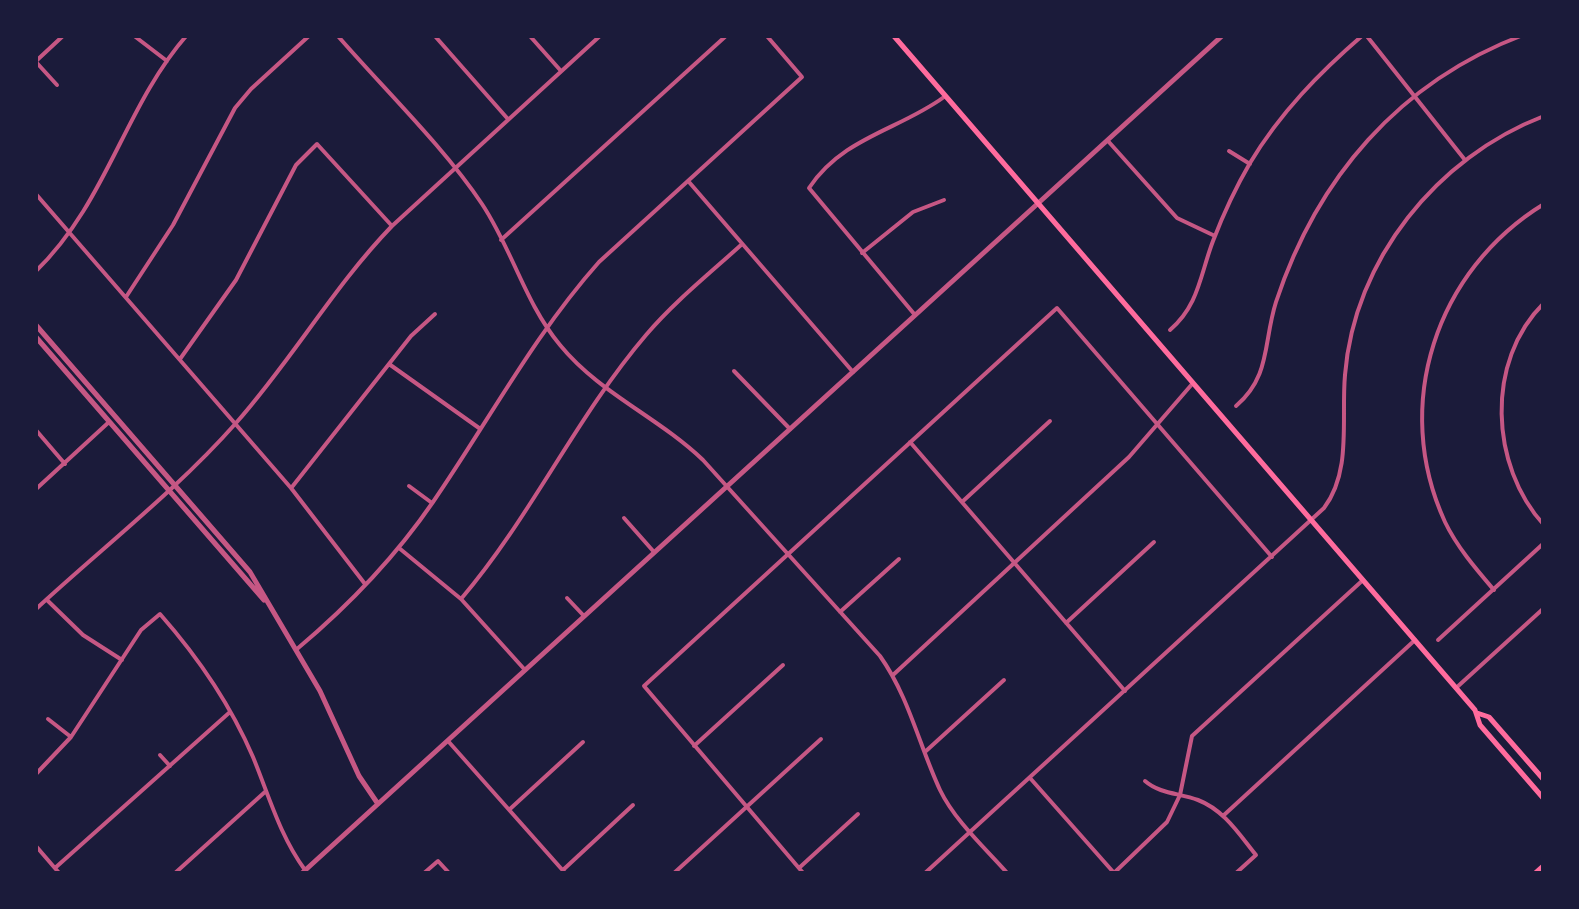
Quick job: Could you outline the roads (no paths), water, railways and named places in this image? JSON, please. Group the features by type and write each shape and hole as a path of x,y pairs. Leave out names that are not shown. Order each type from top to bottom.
{"main road":[{"path":"894,35 1456,688 1477,712 1489,717 1544,780"},
{"path":"1477,712 1480,725 1544,798"},
{"path":"1535,874 1544,866"}],"street":[{"path":"57,85 35,62 64,35"},
{"path":"132,35 166,61"},
{"path":"35,272 70,233 104,180 142,101 187,35"},
{"path":"126,296 173,225 235,108 251,88 310,35"},
{"path":"434,35 508,120"},
{"path":"529,35 561,72"},
{"path":"35,610 235,424 364,255 392,226 600,35"},
{"path":"502,240 727,35"},
{"path":"297,649 398,547 432,503 547,328 600,262 802,77 766,35"},
{"path":"35,776 71,737 142,630 160,614 230,712 303,872 1223,35"},
{"path":"1170,330 1191,308 1215,236 1250,164 1281,117 1317,75 1364,35 1465,160"},
{"path":"1236,406 1254,388 1263,371 1274,308 1309,220 1359,148 1415,96 1450,71 1523,35"},
{"path":"341,36 484,207 526,294 578,366 672,434 728,485 893,675 942,793 1008,874"},
{"path":"915,315 809,188 856,143 922,112 945,96"},
{"path":"924,874 1330,500 1342,468 1347,352 1352,326 1377,264 1400,227 1465,160 1496,139 1544,116"},
{"path":"1108,140 1177,218 1215,236"},
{"path":"180,359 236,280 296,165 317,144 392,226"},
{"path":"1228,150 1250,164"},
{"path":"688,181 853,372"},
{"path":"35,192 291,488 365,584"},
{"path":"862,253 913,212 944,200"},
{"path":"1494,590 1454,538 1432,490 1424,452 1422,394 1429,354 1458,287 1505,230 1544,204"},
{"path":"460,599 512,532 606,389 661,318 741,245"},
{"path":"1544,303 1512,353 1501,429 1518,488 1544,524"},
{"path":"804,874 644,686 1057,308 1272,557"},
{"path":"291,488 389,364 435,314"},
{"path":"35,324 250,572 297,649 359,776 378,804"},
{"path":"35,336 266,602"},
{"path":"389,364 480,428"},
{"path":"734,370 790,428"},
{"path":"893,675 1129,457 1193,383"},
{"path":"35,490 115,416"},
{"path":"962,502 1050,421"},
{"path":"35,429 64,464"},
{"path":"910,442 1125,691"},
{"path":"409,486 432,503"},
{"path":"624,518 654,552"},
{"path":"1066,623 1154,542"},
{"path":"1438,640 1544,543"},
{"path":"398,547 460,599 525,670"},
{"path":"840,612 899,559"},
{"path":"1030,778 1114,874 1166,822 1180,795 1192,736 1363,580"},
{"path":"567,598 584,616"},
{"path":"46,600 82,635 122,660"},
{"path":"1456,688 1544,608"},
{"path":"1224,815 1415,640"},
{"path":"694,746 783,665"},
{"path":"925,752 1004,680"},
{"path":"55,868 230,712"},
{"path":"48,719 71,737"},
{"path":"674,874 821,739"},
{"path":"448,740 565,872 633,805"},
{"path":"510,809 583,742"},
{"path":"160,755 170,766"},
{"path":"1145,782 1156,790 1196,799 1224,815 1256,855 1235,874"},
{"path":"174,874 266,791"},
{"path":"799,868 858,814"},
{"path":"35,845 60,874"},
{"path":"423,874 438,861 450,874"}]}
